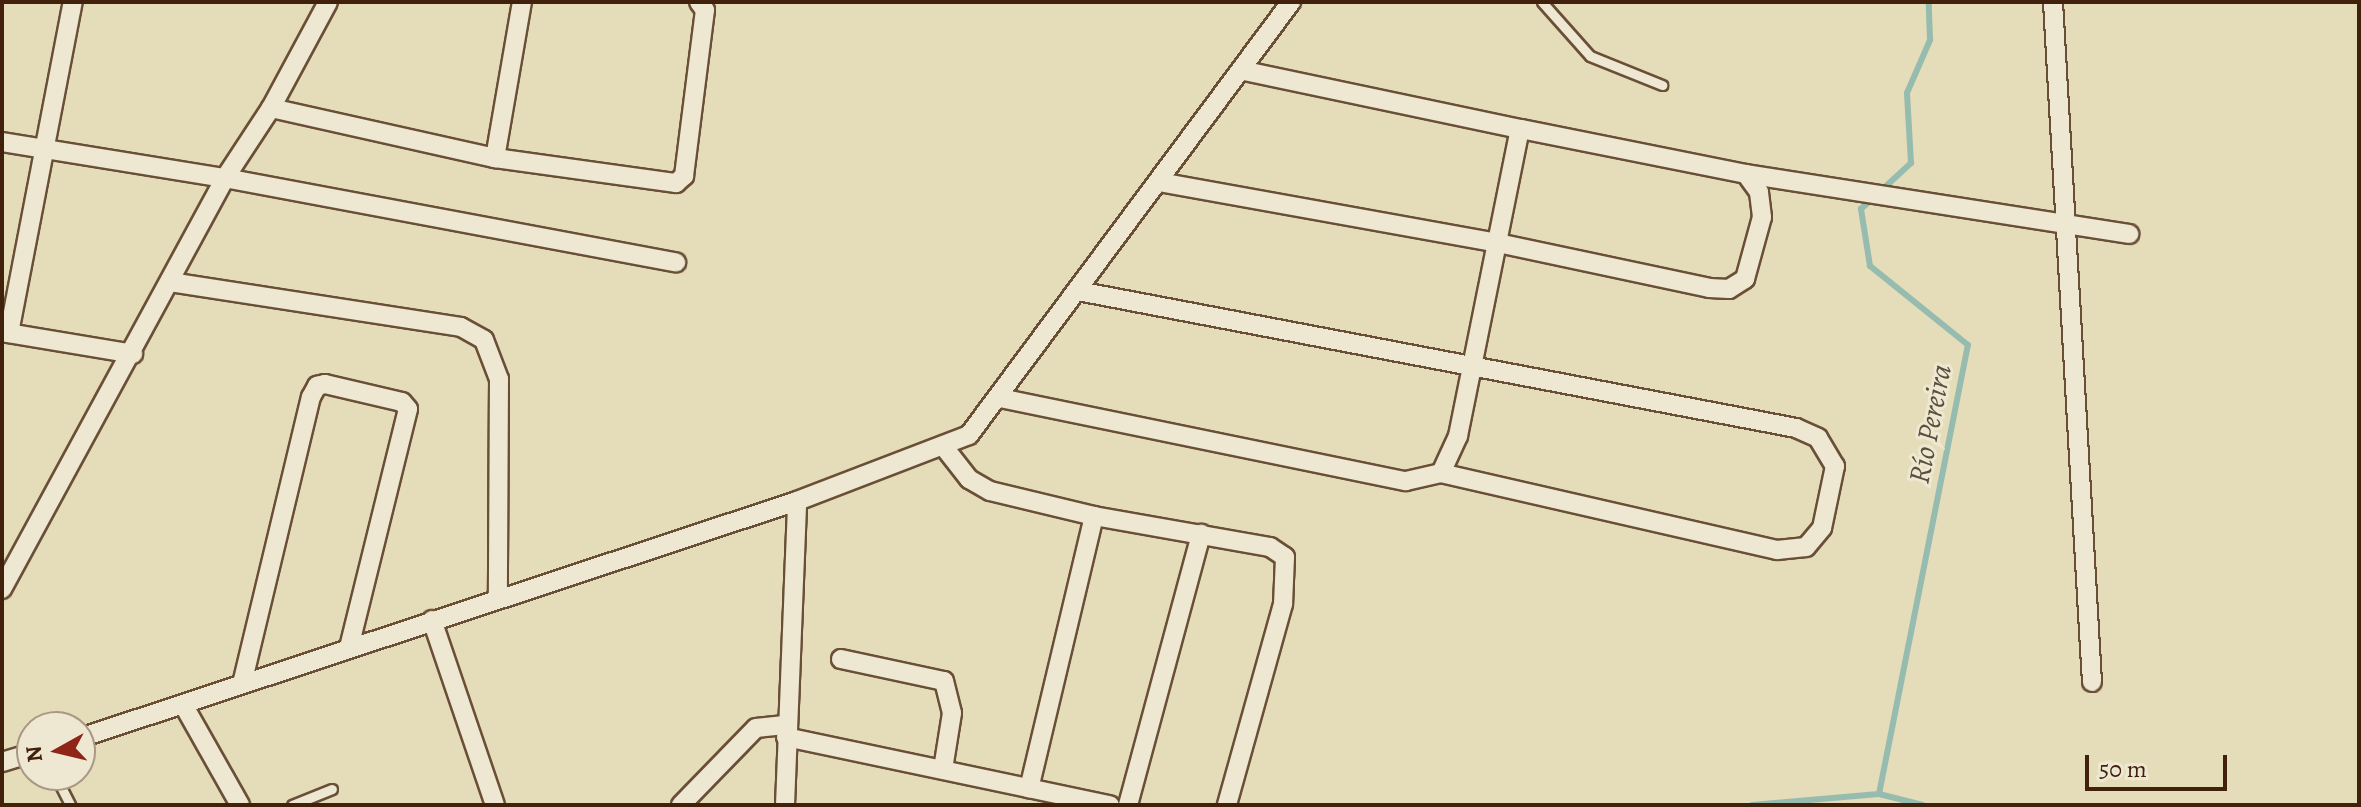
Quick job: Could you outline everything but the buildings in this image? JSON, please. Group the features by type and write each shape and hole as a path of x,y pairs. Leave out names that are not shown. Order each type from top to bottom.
{"street":[{"path":"73,2 46,149 6,333 133,354"},
{"path":"2,589 133,354 225,178 271,108 328,2"},
{"path":"495,158 522,2"},
{"path":"271,108 495,158 676,183 684,176 688,146 705,10 699,2"},
{"path":"96,733 797,501 969,435 1000,398 1291,2"},
{"path":"2053,2 2092,682"},
{"path":"1241,70 1746,174 2129,234"},
{"path":"1441,473 1458,436 1469,366 1498,243 1520,129"},
{"path":"2,142 225,178 676,262"},
{"path":"1159,182 1498,243 1729,289 1745,279 1762,217 1759,192 1746,174"},
{"path":"170,282 461,327 484,340 499,379 498,598"},
{"path":"1000,398 1406,481 1441,473 1777,550 1806,547 1822,528 1835,466 1818,438 1796,428 1078,291"},
{"path":"242,684 311,397 317,386 325,384 402,402 408,409 349,648"},
{"path":"944,447 969,479 990,491 1094,516 1277,549 1288,571 1227,805"},
{"path":"785,805 786,731 798,564 797,501"},
{"path":"1029,788 1094,516"},
{"path":"1128,805 1201,534"},
{"path":"432,620 495,805"},
{"path":"841,659 944,681 952,713 943,769"},
{"path":"184,706 240,805"},
{"path":"681,805 756,728 786,731 1110,805"}],"lane":[{"path":"1542,2 1590,56 1662,85"},
{"path":"292,805 332,789"}],"waterway":[{"name":"Río Pereira","path":"1752,805 1879,794 1968,345 1870,266 1861,209 1911,163 1907,93 1930,40 1929,2"},
{"path":"1879,794 1923,805"}]}
